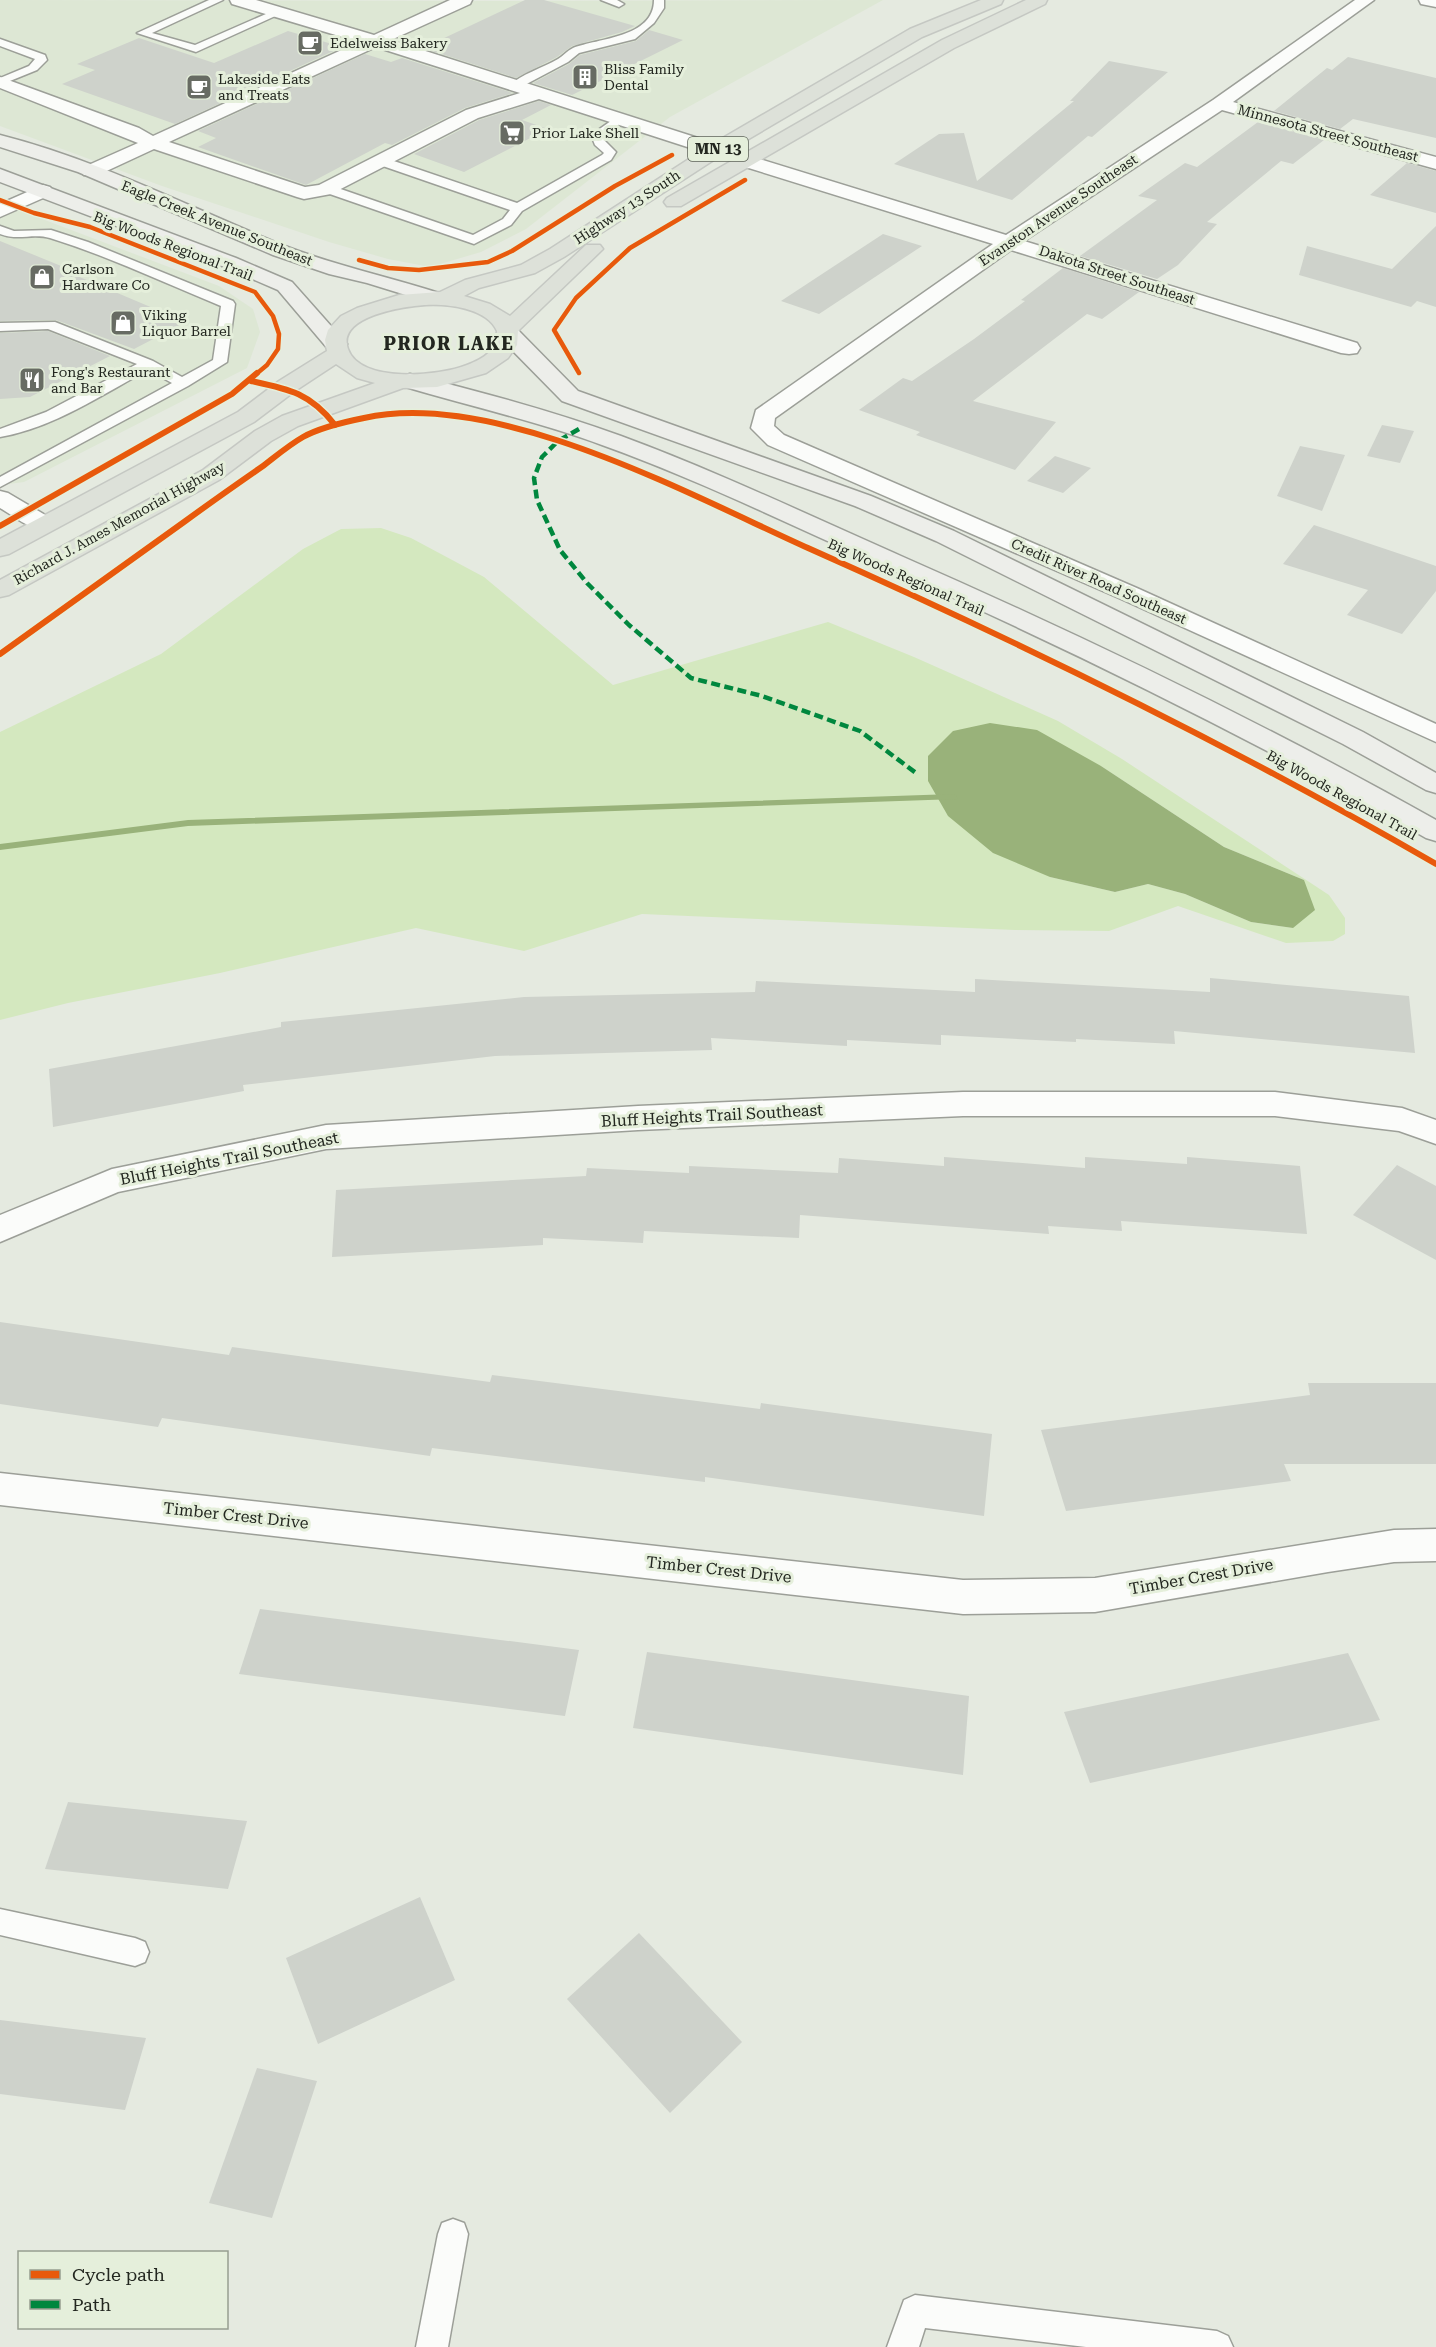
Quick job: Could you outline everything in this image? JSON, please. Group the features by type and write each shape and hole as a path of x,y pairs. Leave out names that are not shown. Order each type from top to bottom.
{"main road":[{"name":"Highway 13 South","path":"439,299 472,284 528,269 716,150 916,33 995,0"},
{"name":"Highway 13 South","path":"508,332 562,276 606,239 948,44 1039,0"},
{"name":"Eagle Creek Avenue Southeast","path":"0,141 91,171 280,252 439,299"},
{"path":"0,159 66,177 91,171"},
{"name":"Eagle Creek Avenue Southeast","path":"0,175 229,262 285,286 337,348"},
{"path":"508,332 506,348 492,362 470,373 441,380 405,381 381,378 358,371 343,361 337,348 336,336 345,323 362,312 383,304 408,299 463,301 486,309 502,320 508,332 529,352 549,380 570,396 842,493 945,536 1353,738 1436,784"},
{"name":"Richard J. Ames Memorial Highway","path":"0,549 246,417 337,348"},
{"path":"405,381 553,421 612,441 749,498 1021,619 1210,710 1436,832"},
{"name":"Richard J. Ames Memorial Highway","path":"0,590 211,475 263,436 290,421 405,381"}],"street":[{"path":"238,0 376,41 716,150"},
{"path":"91,171 464,0"},
{"name":"Evanston Avenue Southeast","path":"762,428 764,415 1010,241 1219,104 1366,0"},
{"path":"1427,0 1436,2"},
{"path":"0,82 132,132 151,142 304,193 328,189 472,114 539,93"},
{"name":"Minnesota Street Southeast","path":"1219,104 1436,163"},
{"name":"Dakota Street Southeast","path":"746,161 1349,348"},
{"path":"0,211 43,191"},
{"name":"Credit River Road Southeast","path":"762,428 776,440 1131,594 1436,734"},
{"path":"0,498 44,524"},
{"name":"Bluff Heights Trail Southeast","path":"0,1229 112,1181 326,1137 626,1119 963,1104 1275,1104 1402,1120 1436,1132"},
{"name":"Timber Crest Drive","path":"0,1489 963,1597 1095,1595 1328,1555 1394,1546 1436,1545"}],"lane":[{"path":"218,0 142,33 196,49 279,12"},
{"path":"606,0 619,4"},
{"path":"516,86 564,60 575,51 631,37 650,21 659,8 659,0"},
{"path":"0,42 41,57 41,60 33,68 0,82"},
{"path":"328,189 474,240 507,222 518,208 607,157 610,152 599,142 597,135 600,130 618,120"},
{"path":"381,161 518,208"},
{"path":"0,230 13,236 33,232 56,236 228,304 220,362 0,483"},
{"path":"0,327 50,325 148,364 183,382"},
{"path":"0,433 7,433 30,425 148,364"},
{"path":"0,1922 135,1952"},
{"path":"432,2347 453,2234"},
{"path":"903,2347 915,2311 1216,2347"}],"shaded area":[{"path":"0,0 883,0 670,117 526,229 481,252 430,267 388,259 329,242 162,186 0,126"},
{"path":"0,203 219,286 253,309 260,332 247,368 24,482 0,485"},
{"path":"381,528 411,538 484,577 613,685 828,622 914,657 1058,721 1122,759 1329,895 1345,918 1345,934 1333,941 1286,943 1178,906 1109,931 1015,930 642,914 524,951 416,928 220,973 68,1003 0,1020 0,732 161,654 303,549 341,529","holes":["1101,766 1224,847 1304,880 1293,928 1251,922 1185,894 1148,884 1115,892 1050,877"]},
{"path":"990,723 1037,730 1101,766 1224,847 1304,880 1315,910 1293,928 1251,922 1185,894 1148,884 1115,892 1050,877 993,853 948,816 928,781 928,756 953,731"}],"building":[{"path":"525,0 544,0 635,26 572,46 557,57 516,78 423,48"},
{"path":"649,30 683,40 572,95 533,83 569,64 580,55 636,41"},
{"path":"288,31 342,47 175,124 62,84 95,70 77,64 139,38 214,63"},
{"path":"365,54 391,62 402,58 513,93 465,108 392,145 385,143 306,185 198,147 216,138 198,131"},
{"path":"1348,57 1436,78 1436,138 1353,119 1340,129 1274,111 1327,68 1332,70"},
{"path":"1109,61 1168,72 1092,137 1088,136 1012,200 894,164 939,134 964,133 977,181 1074,101 1070,101"},
{"path":"539,101 551,105 522,120 548,129 464,172 414,154 479,120"},
{"path":"1258,122 1324,140 1293,164 1281,161 1207,222 1217,224 1178,265 1157,279 1080,256 1157,200 1138,196 1185,163 1197,167"},
{"path":"1407,163 1436,171 1436,213 1370,195"},
{"path":"1436,226 1436,307 1417,301 1411,307 1299,275 1307,246 1392,269"},
{"path":"883,234 922,246 819,314 781,301"},
{"path":"0,241 186,322 134,349 56,320 0,321"},
{"path":"1063,268 1139,292 1102,319 1087,314 973,401 1056,422 1015,470 916,435 920,432 859,410 903,378 912,381 974,339 1025,301 1021,300"},
{"name":"Fong's Restaurant and Bar","path":"48,331 110,356 30,397 0,399 0,333"},
{"path":"1382,425 1414,431 1400,463 1367,456"},
{"path":"1300,446 1345,455 1322,511 1277,496"},
{"path":"1055,456 1091,468 1063,493 1027,481"},
{"path":"1314,525 1436,566 1436,591 1402,634 1347,615 1368,590 1283,564"},
{"path":"1210,978 1409,996 1415,1053 1174,1031 1175,1044 1076,1039 1076,1042 941,1035 941,1045 847,1040 847,1046 711,1038 712,1050 495,1056 243,1085 244,1091 53,1127 49,1069 281,1027 281,1022 524,997 755,992 756,981 975,992 975,979 1210,992"},
{"path":"944,1157 1085,1168 1085,1157 1187,1164 1187,1157 1300,1166 1307,1234 1121,1221 1122,1231 1048,1226 1049,1234 800,1215 799,1238 644,1231 643,1243 543,1238 543,1245 332,1257 336,1190 586,1176 587,1168 689,1173 689,1166 838,1173 839,1158 944,1166"},
{"path":"1397,1165 1436,1186 1436,1260 1353,1215"},
{"path":"0,1322 229,1355 232,1347 490,1382 492,1375 760,1409 761,1403 992,1434 984,1516 705,1477 705,1482 432,1448 430,1456 162,1418 158,1427 0,1404"},
{"path":"1308,1383 1436,1383 1436,1464 1284,1464 1291,1481 1066,1511 1041,1430 1310,1395"},
{"path":"260,1609 579,1650 565,1716 239,1674"},
{"path":"647,1652 969,1696 963,1775 633,1728"},
{"path":"1348,1653 1380,1720 1090,1783 1064,1712"},
{"path":"68,1802 247,1821 228,1889 45,1869"},
{"path":"420,1897 455,1980 318,2044 286,1958"},
{"path":"639,1933 742,2042 670,2113 567,1999"},
{"path":"0,2020 146,2038 125,2110 0,2094"},
{"path":"257,2068 317,2081 272,2218 209,2203"}],"waterway":[{"path":"0,847 188,823 953,797"}],"marked path":[{"path":"579,429 558,441 542,457 534,478 537,500 560,550 587,583 629,625 691,678 762,696 860,731 916,773"}],"cycle path":[{"path":"359,260 388,268 419,270 488,262 512,251 615,186 672,155"},
{"path":"579,373 554,330 576,298 630,248 745,180"},
{"name":"Big Woods Regional Trail","path":"0,200 34,213 90,227 255,292 273,316 279,334 278,349 267,365 232,394 0,526"},
{"path":"251,381 299,393 317,404 335,425"},
{"name":"Big Woods Regional Trail","path":"0,654 303,437 335,425 368,417 402,412 436,413 482,420 527,432 616,462 869,575 1116,691 1197,732 1357,818 1436,864"}],"place":[{"name":"Edelweiss Bakery","path":"310,43"},
{"name":"Bliss Family Dental","path":"585,77"},
{"name":"Lakeside Eats and Treats","path":"199,87"},
{"name":"Prior Lake Shell","path":"512,133"},
{"name":"Carlson Hardware Co","path":"42,277"},
{"name":"Viking Liquor Barrel","path":"123,323"},
{"name":"Fong's Restaurant and Bar","path":"32,380"}],"district":[{"name":"PRIOR LAKE","path":"449,344"}]}
